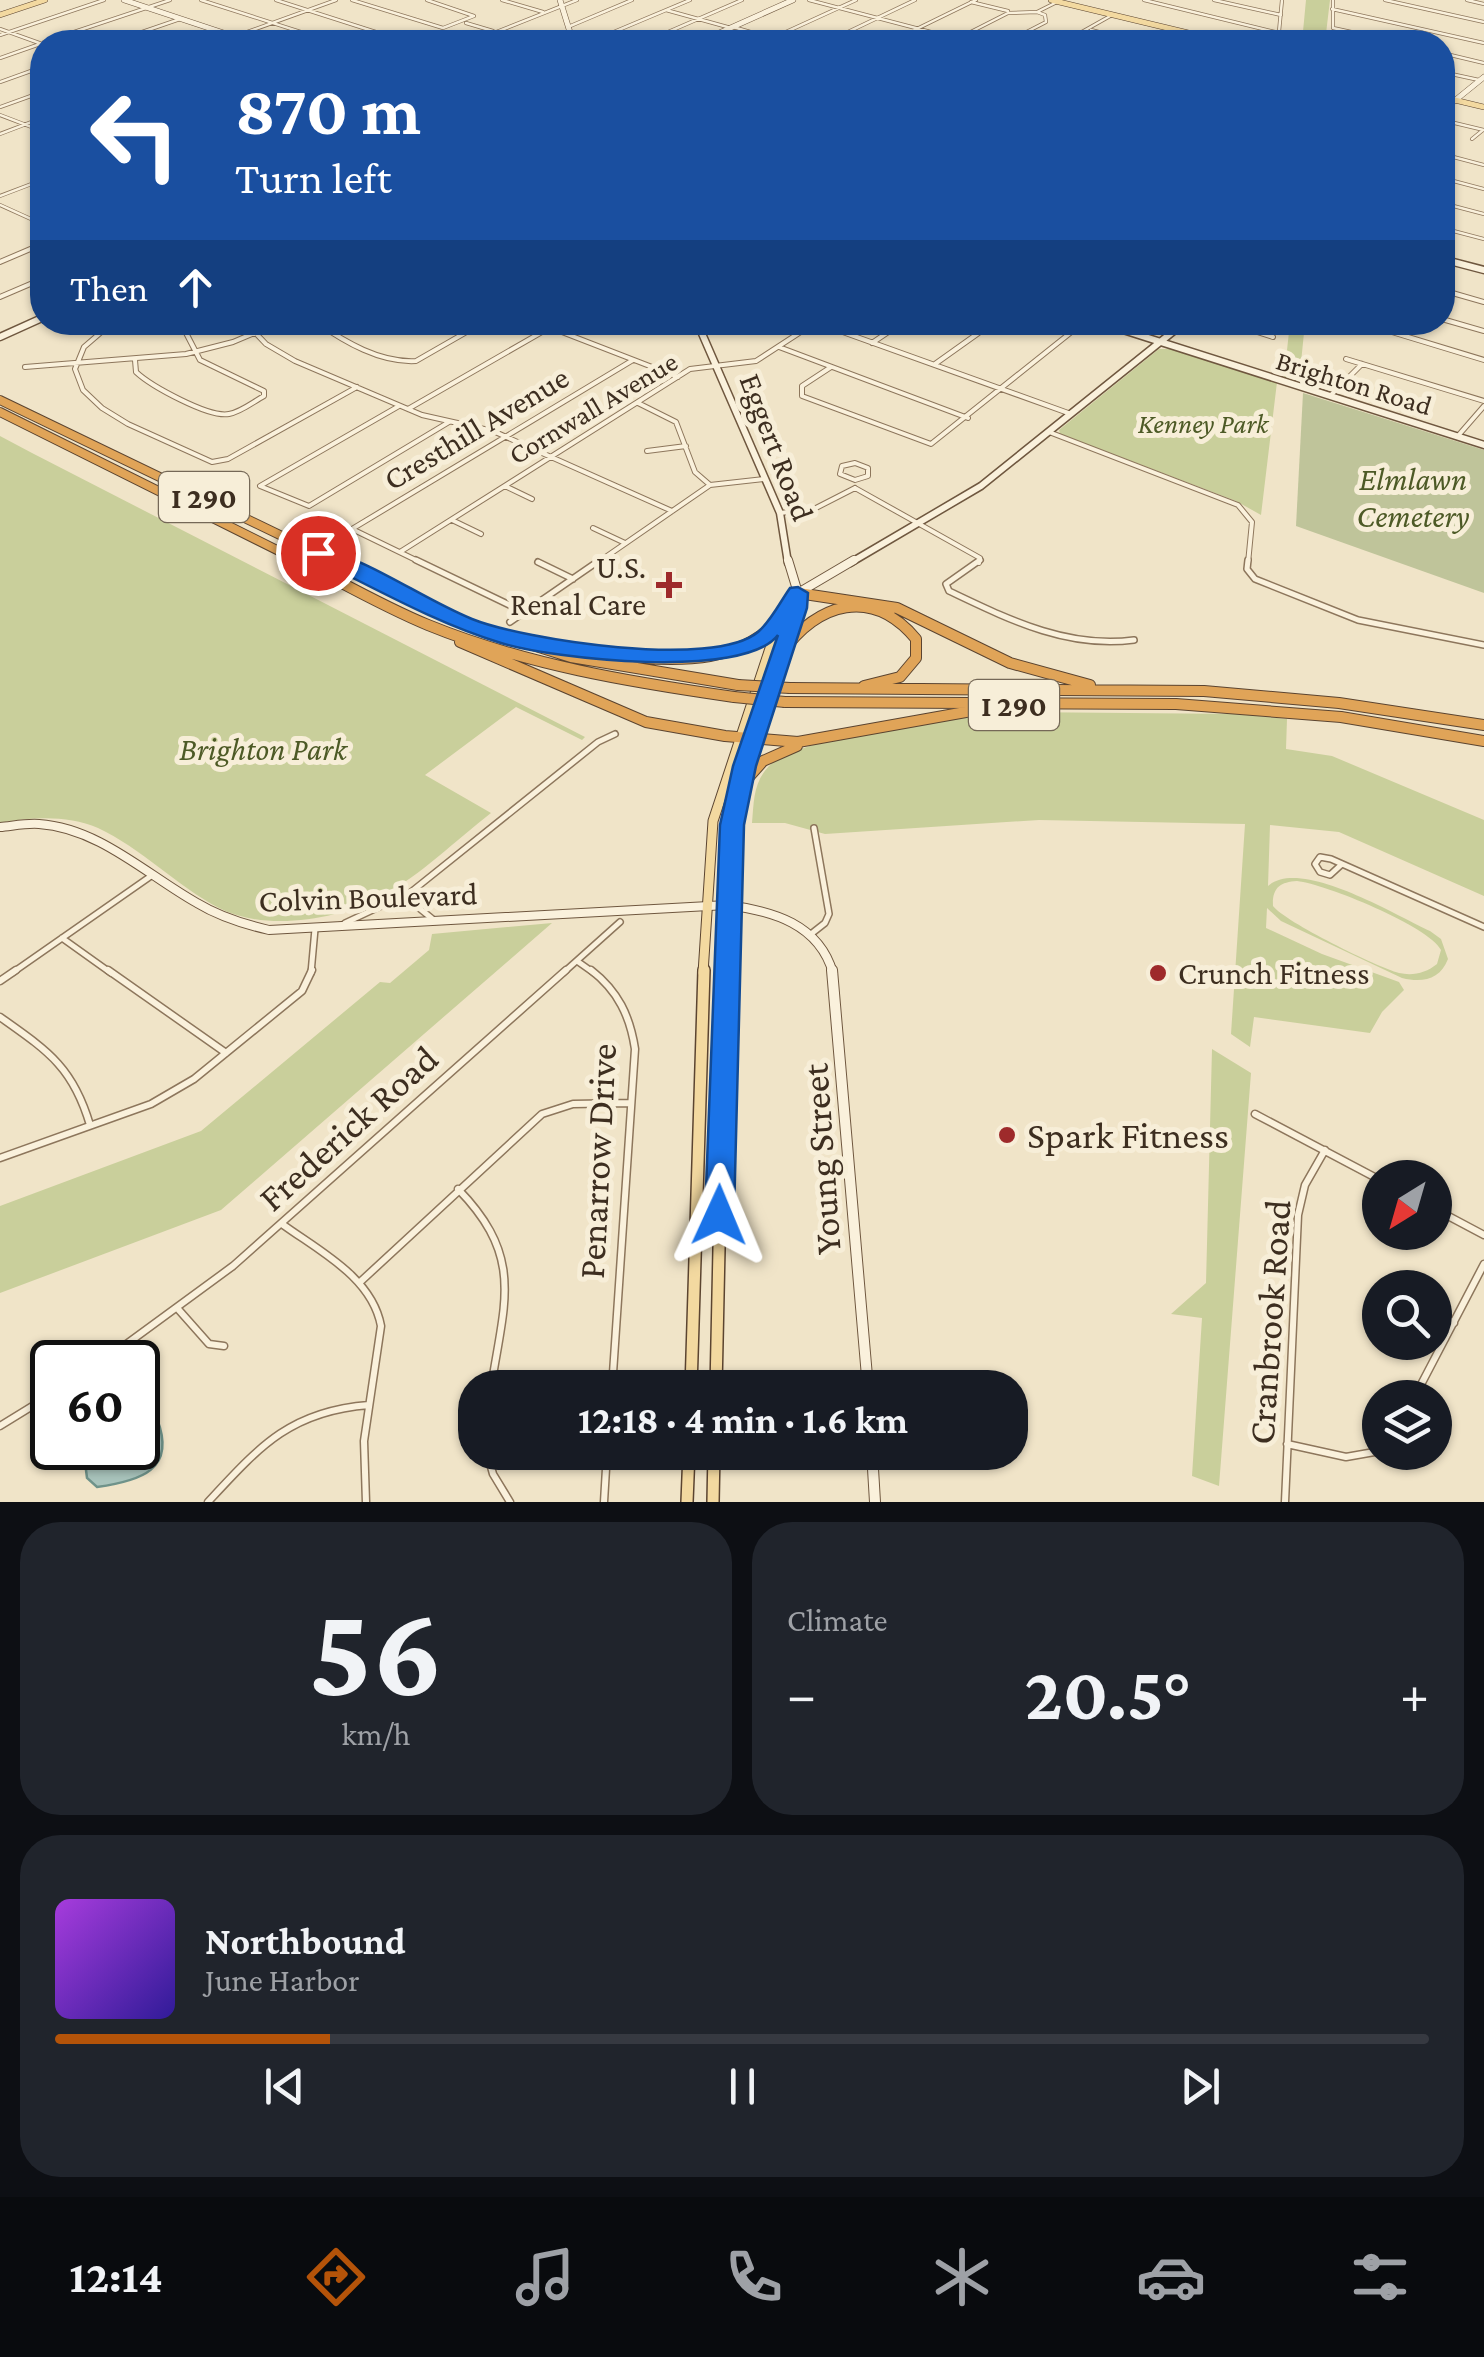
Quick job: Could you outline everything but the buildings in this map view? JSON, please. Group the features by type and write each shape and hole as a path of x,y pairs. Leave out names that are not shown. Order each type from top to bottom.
{"highway":[{"name":"I 290","path":"0,400 431,608 508,639 636,671 828,690 1244,695 1484,724"},
{"name":"I 290","path":"0,412 428,625 523,656 624,680 785,702 1176,704 1295,714 1484,741"},
{"path":"798,593 897,608 1034,672 1140,691"},
{"path":"782,653 812,618 840,609 882,613 911,631 918,652 906,673 883,683 828,690"},
{"path":"508,639 582,650 713,656 750,646 765,637 780,618"},
{"path":"428,625 632,717 656,725 737,738 787,743 818,740 952,714 1026,705"},
{"path":"739,788 761,763 774,755 818,740"}],"main road":[{"path":"0,13 34,0"},
{"path":"0,13 45,0"},
{"path":"1054,1 1175,30"},
{"path":"1457,98 1484,105"},
{"path":"692,1370 706,904 714,821 737,738 780,618 798,593"},
{"path":"716,1370 732,825 739,788 797,608 798,593"},
{"path":"688,1502 689,1470"},
{"path":"713,1502 714,1470"}],"street":[{"path":"8,32 104,0"},
{"path":"124,0 214,30"},
{"path":"82,30 170,0"},
{"path":"201,0 294,30"},
{"path":"276,0 370,30"},
{"path":"253,30 336,0"},
{"path":"352,0 441,27 474,15 426,0"},
{"path":"502,0 546,12"},
{"path":"501,30 561,3 577,0"},
{"path":"568,26 632,0"},
{"path":"618,30 690,0"},
{"path":"673,30 742,0"},
{"path":"727,30 794,0"},
{"path":"809,0 921,30"},
{"path":"791,30 856,0"},
{"path":"852,30 916,0"},
{"path":"1144,0 1267,30"},
{"path":"1214,0 1281,16"},
{"path":"1279,30 1282,0"},
{"path":"1332,0 1331,26 1345,30"},
{"path":"1384,0 1484,22"},
{"path":"1467,0 1484,4"},
{"path":"917,29 973,1 1011,12 1038,12 1046,17 1046,22 1030,30"},
{"path":"1038,12 1054,1"},
{"path":"561,3 569,30"},
{"path":"1332,9 1426,30"},
{"path":"665,10 739,30"},
{"path":"976,30 1011,12"},
{"path":"1088,29 1112,15"},
{"path":"148,30 180,19"},
{"path":"463,22 489,30"},
{"path":"1088,29 1092,30"},
{"path":"0,32 30,39"},
{"path":"1455,37 1484,43"},
{"path":"0,58 30,48"},
{"path":"1455,56 1484,62"},
{"path":"0,82 30,71"},
{"path":"1455,74 1482,78"},
{"path":"1457,98 1482,78"},
{"path":"0,107 30,96"},
{"path":"0,114 30,126"},
{"path":"0,134 30,122"},
{"path":"1455,123 1483,130"},
{"path":"1472,140 1483,130"},
{"path":"1455,157 1484,165"},
{"path":"1455,181 1484,189"},
{"path":"0,196 30,185"},
{"path":"0,205 30,219"},
{"path":"1455,206 1484,214"},
{"path":"1455,232 1484,240"},
{"path":"0,262 30,249"},
{"path":"1455,262 1484,270"},
{"path":"0,297 30,284"},
{"path":"1455,294 1484,302"},
{"path":"0,337 30,323"},
{"path":"1455,323 1484,331"},
{"path":"96,335 74,363 75,381 93,403 212,462 228,459 357,387"},
{"path":"135,360 136,372 148,383 221,416 264,396 264,391 209,366 194,352 187,335"},
{"path":"25,366 135,360 194,352 251,335"},
{"path":"255,335 284,356 399,406 506,437 672,511"},
{"path":"336,335 404,363 416,361 461,335"},
{"path":"407,409 537,335"},
{"path":"567,335 678,377"},
{"name":"Eggert Road","path":"704,335 780,512 790,574 798,593"},
{"name":"Cornwall Avenue","path":"400,552 690,370 756,361 797,335"},
{"path":"850,335 1071,414"},
{"path":"872,343 884,335"},
{"path":"934,365 976,335"},
{"path":"831,366 802,386 802,396 928,444 968,418 998,388 1067,335"},
{"name":"Brighton Road","path":"1136,335 1484,445"},
{"path":"798,593 974,490 1170,335"},
{"path":"1267,335 1273,337"},
{"path":"1402,335 1484,360"},
{"path":"778,347 968,418"},
{"path":"1346,359 1484,404 1457,437"},
{"name":"Cresthill Avenue","path":"524,612 352,529 633,360"},
{"path":"1330,396 1362,364"},
{"path":"638,402 672,418 695,472 710,484"},
{"path":"399,406 260,486 309,506 450,421"},
{"path":"1049,432 1238,505 1252,522 1248,569 1255,580 1358,620 1484,645"},
{"path":"647,451 686,446"},
{"path":"852,464 868,468 868,476 855,480 842,476 840,468 852,464"},
{"path":"510,622 710,484 767,478"},
{"path":"855,480 855,488"},
{"path":"504,486 532,499"},
{"path":"855,488 980,558 979,564 946,584 948,590 1056,634 1094,641 1134,640"},
{"path":"780,512 814,509 855,488"},
{"path":"452,520 481,534"},
{"path":"593,528 625,543"},
{"path":"538,562 573,578"},
{"path":"0,1158 171,1094 302,991 314,967 315,929 372,914 417,887 598,742 616,734"},
{"name":"Colvin Boulevard","path":"0,828 33,822 67,826 88,834 226,920 269,930 706,904"},
{"path":"706,904 779,915 811,934 825,924 829,914 814,828"},
{"path":"1342,864 1330,875 1320,872 1315,864 1324,857 1342,864 1484,927"},
{"path":"0,981 151,876"},
{"path":"417,887 420,908 438,922"},
{"name":"Frederick Road","path":"134,1340 282,1224 620,922"},
{"name":"Young Street","path":"811,934 830,958 839,1010 867,1370"},
{"path":"62,938 226,1053"},
{"name":"Penarrow Drive","path":"577,961 605,980 626,1009 635,1049 613,1370"},
{"path":"0,1016 70,1072 81,1090 90,1126"},
{"path":"359,1283 542,1114 573,1104 631,1103"},
{"path":"1255,1114 1362,1170"},
{"name":"Cranbrook Road","path":"1285,1502 1298,1215 1305,1185 1326,1150"},
{"path":"458,1189 489,1218 504,1253 506,1276 494,1370"},
{"path":"1452,1218 1484,1235"},
{"path":"282,1224 376,1299 381,1316 362,1456 366,1502"},
{"path":"1452,1326 1484,1264"},
{"path":"178,1309 209,1344 224,1346"},
{"path":"208,1502 266,1440 289,1423 328,1408 369,1405"},
{"path":"0,1426 30,1408"},
{"path":"1287,1444 1362,1457"},
{"path":"493,1470 510,1502"},
{"path":"604,1502 606,1470"},
{"path":"873,1470 875,1502"}],"green space":[{"path":"1306,0 1330,0 1326,30 1303,30"},
{"path":"1289,335 1304,335 1299,382 1284,377"},
{"name":"Kenney Park","path":"1159,349 1171,349 1277,382 1261,515 1236,501 1060,434 1059,430"},
{"name":"Elmlawn Cemetery","path":"1303,393 1484,450 1484,593 1296,526"},
{"name":"Brighton Park","path":"0,436 585,737 582,740 516,707 425,775 491,813 396,888 364,904 323,917 258,920 219,908 129,846 86,824 49,818 0,823"},
{"path":"988,713 1241,714 1287,719 1286,749 1332,756 1484,820 1484,896 1339,832 1270,825 1268,886 1283,879 1302,879 1348,892 1430,931 1441,939 1448,959 1440,972 1430,978 1402,978 1281,921 1267,908 1266,928 1322,954 1399,982 1404,990 1382,1012 1370,1033 1254,1017 1250,1047 1231,1034 1245,824 1039,820 825,834 785,823 752,823 760,779 769,766 786,755 884,728","holes":["1297,881 1398,918 1433,940 1441,950 1437,964 1414,974 1399,973 1312,933 1273,906 1276,890 1282,885"]},
{"path":"552,923 221,1210 0,1293 0,1206 201,1131 380,982 390,983 429,950 432,934"},
{"path":"1212,1049 1251,1073 1219,1486 1192,1476 1202,1318 1171,1314 1206,1283"}],"water":[{"path":"86,1470 151,1470 127,1481 97,1487 87,1478"}],"place":[{"name":"U.S. Renal Care","path":"669,585"},
{"name":"Crunch Fitness","path":"1158,973"},
{"name":"Spark Fitness","path":"1007,1135"}],"route":[{"path":"318,553 463,623 508,639 582,650 692,656 732,653 765,637 798,593 797,608 744,766 732,825 719,1215"}]}
